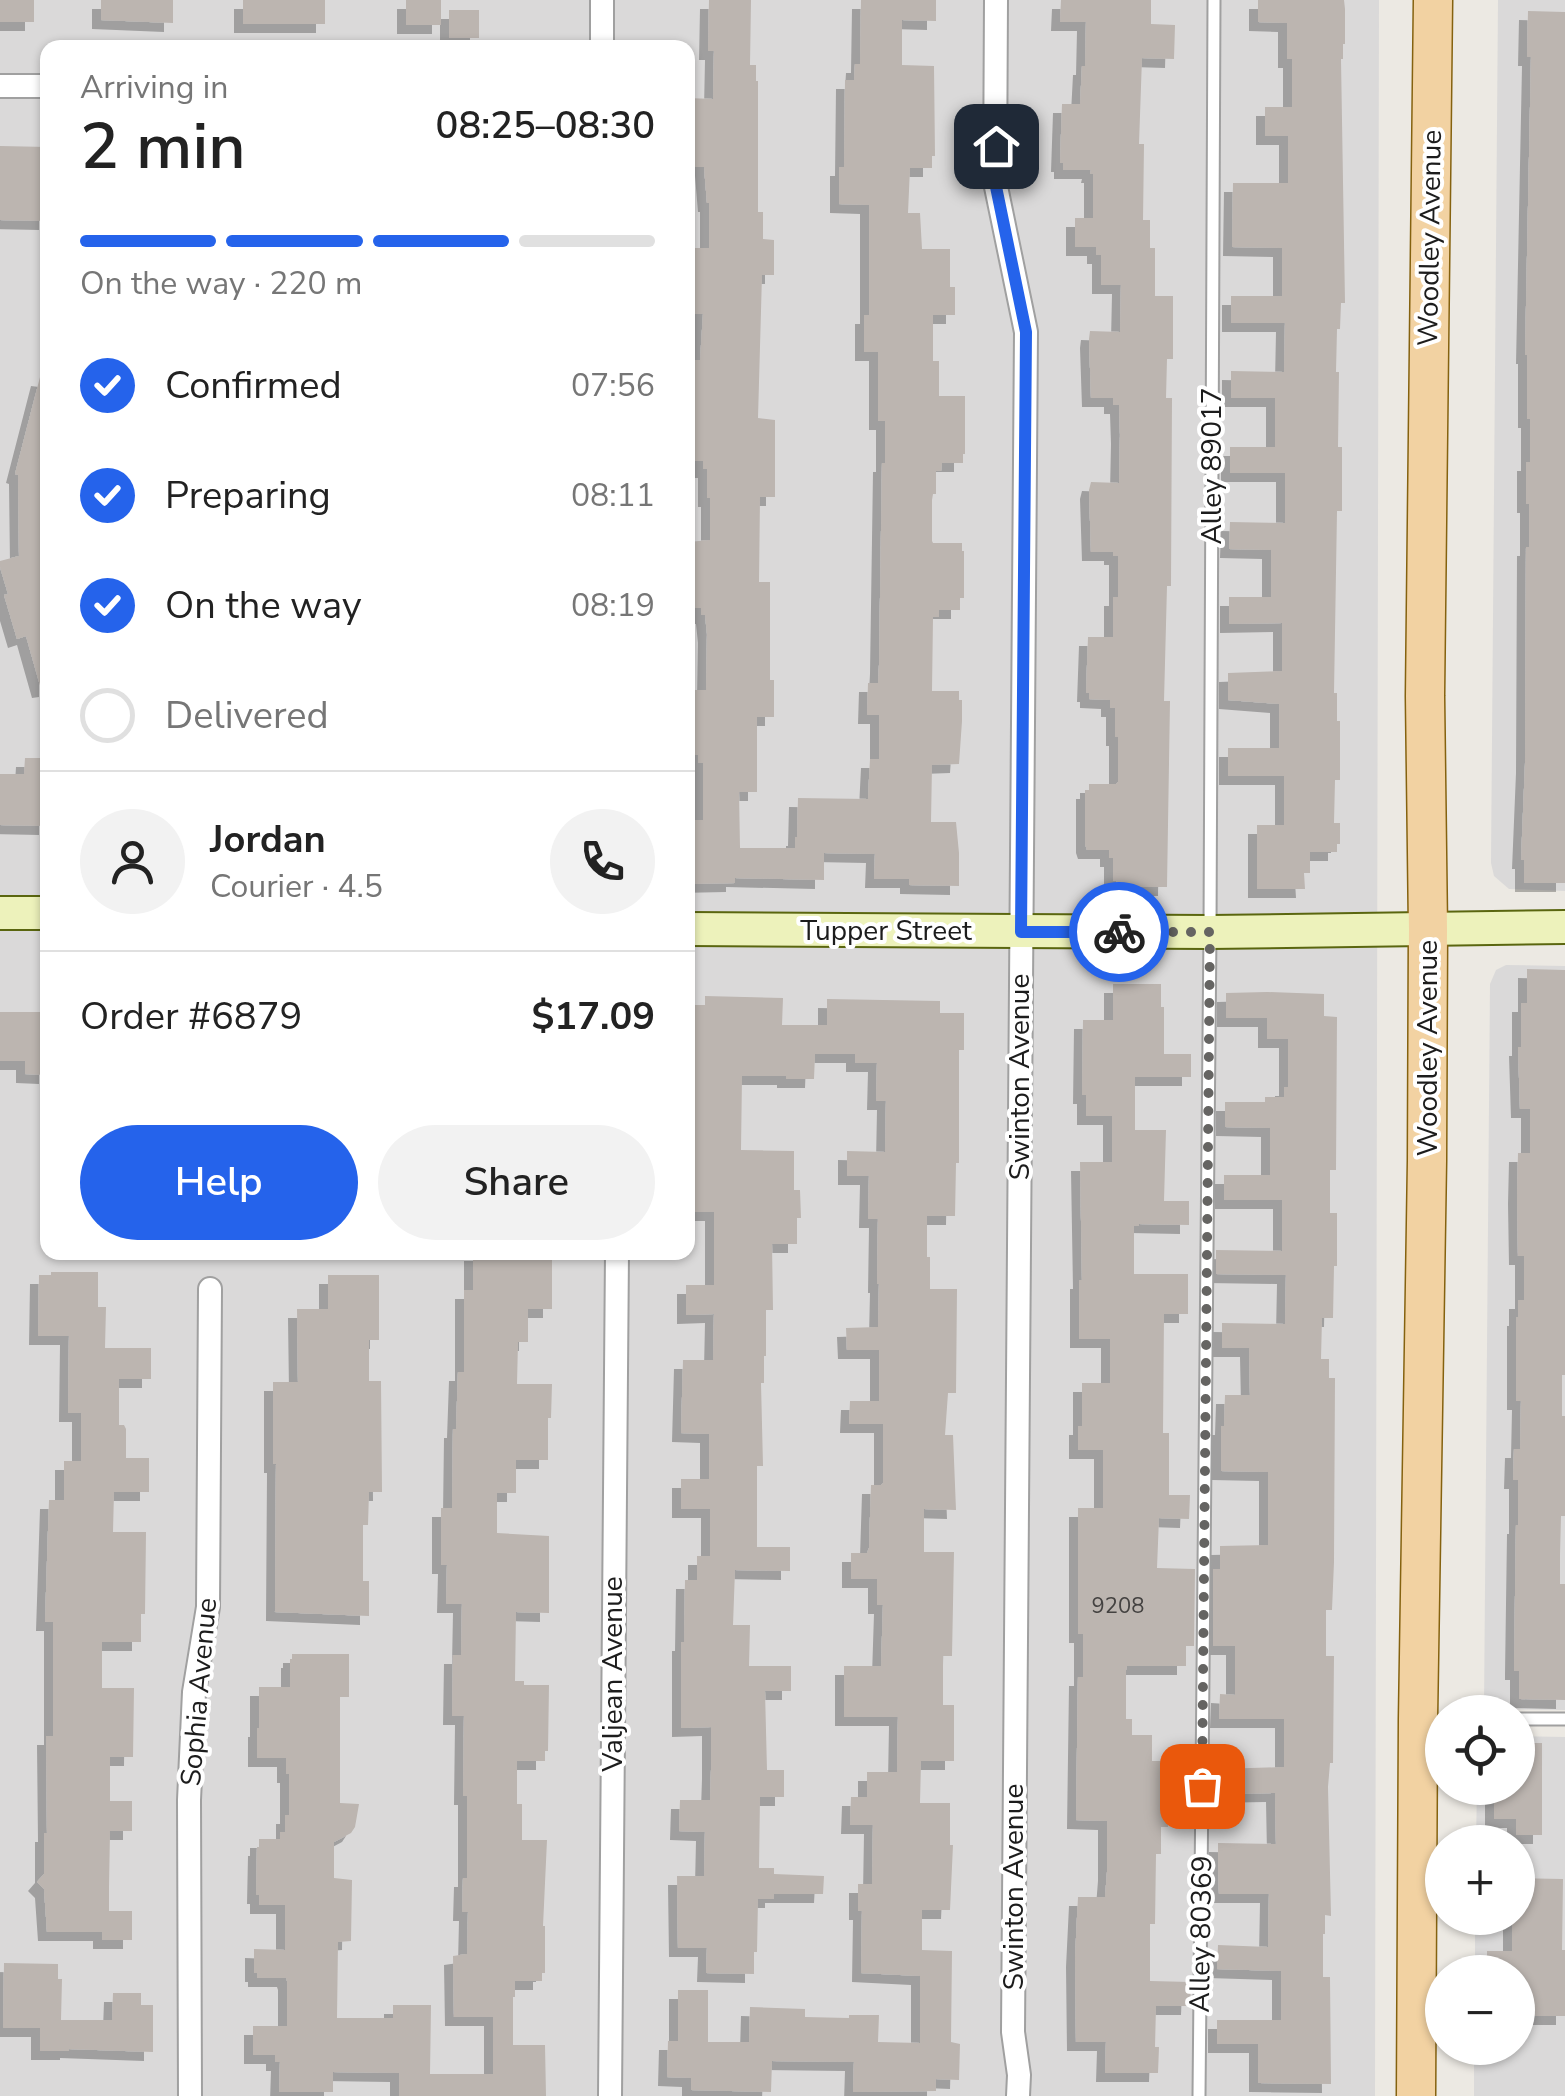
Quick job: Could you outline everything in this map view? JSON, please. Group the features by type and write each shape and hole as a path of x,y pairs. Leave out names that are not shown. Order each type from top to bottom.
{"main road":[{"name":"Woodley Avenue","path":"1416,2096 1424,1719 1428,928 1425,696 1433,0"}],"street":[{"path":"602,0 602,40"},
{"name":"Swinton Avenue","path":"996,0 995,182 1026,332 1013,2013 1018,2096"},
{"path":"0,86 40,86"},
{"path":"0,913 40,913"},
{"name":"Tupper Street","path":"695,929 1210,932 1565,927"},
{"name":"Valjean Avenue","path":"610,2096 617,1260"},
{"name":"Sophia Avenue","path":"190,2096 189,1800 194,1692 208,1607 210,1289"}],"lane":[{"name":"Alley 89017","path":"1210,932 1214,0"},
{"name":"Alley 80369","path":"1199,2096 1210,932"},
{"path":"1535,1719 1565,1718"}],"shaded area":[{"path":"0,0 1379,0 1375,2096 0,2096"},
{"path":"1498,0 1565,0 1565,891 1509,889 1494,876 1491,863"},
{"path":"1506,965 1565,966 1565,1710 1535,1710 1535,1695 1484,1695 1490,984 1496,970"},
{"path":"1535,1736 1565,1737 1565,2096 1474,2096 1474,2065 1535,2065 1535,1955 1475,1955 1475,1935 1535,1935 1535,1825 1476,1825 1477,1805 1535,1805"}],"building":[{"path":"0,0 34,0 34,22 0,22"},
{"path":"101,0 173,0 173,23 101,20"},
{"path":"243,0 325,0 325,24 243,24"},
{"path":"406,0 441,0 441,25 406,25"},
{"path":"709,0 751,0 750,65 756,65 758,81 758,212 763,212 763,239 774,240 774,275 762,275 758,418 775,420 775,497 760,497 759,582 770,582 774,717 757,717 757,792 739,792 740,848 795,848 798,798 868,799 870,759 879,759 879,715 867,715 868,683 878,683 885,421 878,421 878,352 864,352 864,315 869,315 869,205 839,204 839,167 844,167 845,80 854,80 855,64 860,64 861,0 936,0 936,21 902,20 902,65 934,66 935,156 932,168 910,168 908,213 920,213 922,249 950,249 955,315 933,315 933,361 939,361 939,396 965,396 963,463 942,463 941,471 936,471 936,494 932,500 933,543 962,543 964,551 964,598 960,598 960,610 939,610 939,617 933,617 932,691 959,691 962,721 959,764 932,765 931,822 956,822 959,886 909,885 909,879 874,879 875,854 824,853 824,880 735,878 735,883 695,884 695,820 703,820 703,763 698,763 695,755 695,690 706,690 707,634 705,615 701,615 701,608 695,608 695,541 710,540 710,498 707,469 703,469 703,461 695,461 695,360 700,360 703,314 695,314 695,248 709,248 709,203 704,167 695,167 695,98 713,99 714,51 708,51"},
{"path":"1061,0 1151,0 1151,24 1175,25 1174,59 1142,58 1139,144 1144,144 1143,220 1150,220 1150,248 1155,248 1155,296 1173,296 1173,359 1167,359 1166,398 1172,398 1171,586 1167,586 1164,701 1170,701 1167,887 1116,887 1109,850 1087,850 1085,844 1085,790 1089,790 1089,784 1118,782 1115,708 1110,708 1110,700 1089,699 1086,693 1088,637 1113,637 1113,597 1118,597 1118,556 1113,556 1113,552 1091,552 1089,490 1091,482 1119,483 1120,435 1119,405 1113,405 1113,398 1091,398 1089,339 1090,331 1120,332 1121,285 1101,285 1101,255 1096,255 1096,247 1075,247 1075,218 1093,218 1093,174 1091,170 1063,170 1062,104 1080,104 1086,22 1060,22"},
{"path":"1258,0 1344,0 1345,9 1341,59 1345,303 1341,303 1337,329 1336,372 1342,511 1337,511 1334,693 1340,721 1340,780 1335,780 1334,823 1340,823 1340,844 1337,852 1310,852 1310,873 1304,873 1305,889 1257,889 1257,825 1284,825 1284,776 1228,776 1228,748 1279,748 1279,704 1228,700 1228,673 1282,671 1282,623 1229,624 1229,597 1271,597 1271,550 1229,549 1230,522 1285,523 1285,473 1230,473 1230,447 1275,447 1275,398 1231,398 1231,371 1284,372 1285,323 1231,323 1231,296 1282,296 1282,248 1232,247 1233,183 1288,183 1288,136 1265,136 1265,107 1292,107 1287,23 1258,22"},
{"path":"449,10 479,10 479,38 449,38"},
{"path":"1528,11 1565,12 1565,883 1524,883 1521,860 1529,547 1526,462 1530,462 1525,355 1531,57 1527,57"},
{"path":"0,146 40,147 40,221 0,220"},
{"path":"40,377 40,685 26,636 17,639 0,567 0,561 19,556 15,474"},
{"path":"25,758 40,758 40,826 0,825 0,774 24,774"},
{"path":"1527,969 1565,970 1562,1416 1565,1516 1561,1516 1560,1584 1565,1584 1565,1700 1519,1695 1519,1671 1514,1671 1518,1480 1513,1480 1514,1449 1520,1449 1521,1401 1516,1401 1516,1317 1518,1300 1524,1300 1524,1256 1518,1256 1518,1153 1530,1153 1530,1109 1520,1109 1518,1047 1521,1003 1527,1003"},
{"path":"1113,984 1161,984 1164,1054 1191,1054 1191,1077 1135,1077 1135,1130 1166,1130 1164,1201 1189,1201 1189,1225 1134,1226 1134,1274 1188,1274 1188,1314 1164,1314 1163,1433 1169,1433 1169,1495 1190,1495 1189,1519 1159,1518 1157,1568 1195,1569 1194,1646 1186,1646 1186,1666 1127,1666 1126,1670 1126,1719 1132,1719 1132,1735 1152,1735 1152,1761 1185,1761 1185,1786 1168,1786 1168,1827 1161,1827 1161,1854 1156,1854 1150,1981 1191,1982 1190,2006 1156,2006 1158,2073 1105,2073 1106,2042 1076,2042 1078,1897 1105,1897 1107,1872 1107,1821 1076,1820 1078,1677 1083,1677 1083,1634 1078,1634 1078,1508 1103,1508 1103,1450 1078,1450 1078,1426 1082,1426 1082,1383 1110,1383 1110,1339 1079,1339 1080,1162 1112,1162 1112,1116 1086,1116 1086,1095 1082,1095 1083,1020 1113,1020"},
{"path":"1226,993 1324,994 1324,1016 1337,1017 1336,1170 1330,1170 1330,1213 1337,1213 1337,1266 1333,1318 1322,1318 1321,1359 1329,1359 1329,1378 1335,1378 1334,1562 1332,1610 1326,1610 1326,1656 1334,1656 1333,1763 1328,1787 1331,1916 1325,1915 1323,1934 1323,1977 1330,1977 1331,2084 1258,2083 1258,2044 1217,2044 1217,2020 1281,2020 1281,1971 1217,1969 1218,1945 1268,1947 1269,1894 1219,1894 1218,1843 1276,1844 1275,1793 1219,1794 1219,1769 1284,1767 1284,1719 1219,1719 1220,1694 1235,1695 1235,1646 1213,1646 1213,1569 1220,1569 1220,1546 1268,1545 1268,1472 1221,1471 1225,1395 1250,1395 1249,1348 1222,1348 1222,1323 1285,1324 1286,1275 1216,1274 1216,1250 1282,1251 1282,1200 1224,1200 1224,1175 1270,1175 1270,1128 1225,1127 1225,1102 1265,1102 1265,1097 1284,1097 1284,1087 1288,1087 1288,1039 1267,1039 1267,1018 1226,1018"},
{"path":"705,996 783,998 782,1025 827,1025 827,999 940,1001 940,1013 964,1013 964,1050 959,1050 955,1216 927,1216 930,1289 957,1289 956,1393 948,1393 945,1435 953,1435 956,1510 924,1509 924,1552 954,1552 952,1656 943,1656 943,1705 954,1705 954,1761 921,1761 920,1803 950,1803 953,1845 950,1910 922,1910 922,1950 952,1951 951,2042 960,2044 959,2080 936,2079 936,2091 853,2092 854,2062 772,2061 771,2092 691,2090 691,2078 667,2077 668,2041 678,2041 678,1990 708,1990 708,2042 749,2042 750,2007 805,2009 805,2017 879,2015 878,2042 920,2043 920,1976 861,1973 862,1911 858,1911 858,1884 872,1884 873,1825 850,1825 851,1797 867,1797 867,1772 897,1772 898,1717 844,1717 844,1666 881,1666 883,1605 877,1605 877,1579 851,1579 851,1553 867,1553 869,1548 871,1485 883,1483 883,1424 849,1424 850,1401 879,1401 879,1350 847,1350 846,1328 878,1327 879,1284 878,1219 868,1219 869,1176 847,1176 847,1151 885,1152 886,1101 876,1101 877,1063 855,1063 855,1054 815,1054 814,1079 742,1076 741,1150 794,1151 794,1190 800,1190 801,1218 797,1218 797,1244 772,1244 773,1310 766,1310 766,1356 761,1383 763,1466 757,1466 757,1547 790,1547 790,1571 735,1570 733,1625 750,1625 749,1666 791,1666 791,1691 765,1691 767,1770 784,1770 784,1797 760,1797 759,1868 774,1868 774,1874 824,1876 823,1894 774,1894 774,1899 758,1899 754,1974 706,1973 707,1948 678,1948 677,1876 704,1876 705,1832 679,1831 680,1800 710,1800 711,1770 711,1727 681,1728 685,1580 697,1580 697,1556 710,1556 710,1509 681,1509 681,1479 709,1479 709,1434 681,1433 683,1360 713,1360 714,1314 686,1315 686,1285 714,1285 714,1212 695,1212 695,1005 705,1005"},
{"path":"0,1012 40,1012 40,1075 25,1074 25,1061 0,1061"},
{"path":"473,1260 552,1260 552,1309 528,1309 528,1342 518,1342 517,1384 552,1384 548,1460 516,1460 516,1493 497,1493 497,1533 549,1536 549,1613 516,1612 515,1681 549,1685 545,1761 517,1761 522,1840 547,1840 545,1973 542,1981 515,1981 513,1997 513,2045 545,2045 546,2096 399,2096 399,2073 333,2072 333,2092 279,2092 280,2062 275,2062 275,2055 253,2055 253,2026 287,2026 287,1981 257,1978 254,1949 285,1950 285,1905 259,1905 257,1847 259,1839 280,1839 280,1832 285,1832 289,1774 286,1758 257,1758 257,1728 259,1687 290,1687 292,1654 349,1654 349,1697 340,1697 340,1803 359,1804 355,1827 334,1842 334,1878 352,1880 351,1941 338,1942 337,2018 393,2018 393,2005 431,2005 430,2074 493,2074 493,2017 454,2017 453,1956 467,1954 468,1912 462,1912 463,1878 467,1878 464,1716 452,1716 453,1655 461,1655 462,1604 446,1604 447,1565 441,1565 441,1508 452,1508 458,1372 464,1372 464,1290 473,1290"},
{"path":"98,1272 98,1307 106,1307 105,1348 151,1348 151,1379 119,1379 119,1425 126,1429 126,1458 149,1458 149,1492 114,1492 113,1532 146,1532 141,1642 102,1642 102,1688 134,1688 133,1757 110,1757 110,1801 132,1801 132,1831 110,1831 109,1911 132,1911 132,1940 102,1940 102,1932 47,1932 44,1889 37,1882 44,1874 47,1833 46,1736 53,1736 53,1622 45,1622 49,1500 64,1500 64,1461 81,1461 81,1413 68,1413 69,1336 38,1336 39,1275"},
{"path":"328,1275 379,1275 379,1340 369,1340 369,1381 381,1381 382,1492 369,1492 368,1525 363,1525 363,1581 369,1581 369,1616 275,1612 273,1382 298,1382 297,1309 328,1309"},
{"path":"1535,1743 1542,1743 1542,1835 1535,1835 1535,1825 1516,1825 1516,1819 1494,1819 1494,1805 1535,1805"},
{"path":"1535,1878 1563,1879 1565,2016 1535,2016 1535,1955 1487,1955 1487,1951 1512,1951 1512,1935 1535,1935"},
{"path":"4,1963 58,1964 58,1979 62,1979 61,2020 112,2020 113,1993 141,1993 141,2005 153,2005 153,2052 40,2051 40,2028 3,2028"}],"way so far":[{"path":"1119,932 1210,932 1202,1786"}],"route":[{"path":"996,146 995,182 1026,332 1021,932 1119,932"}]}
